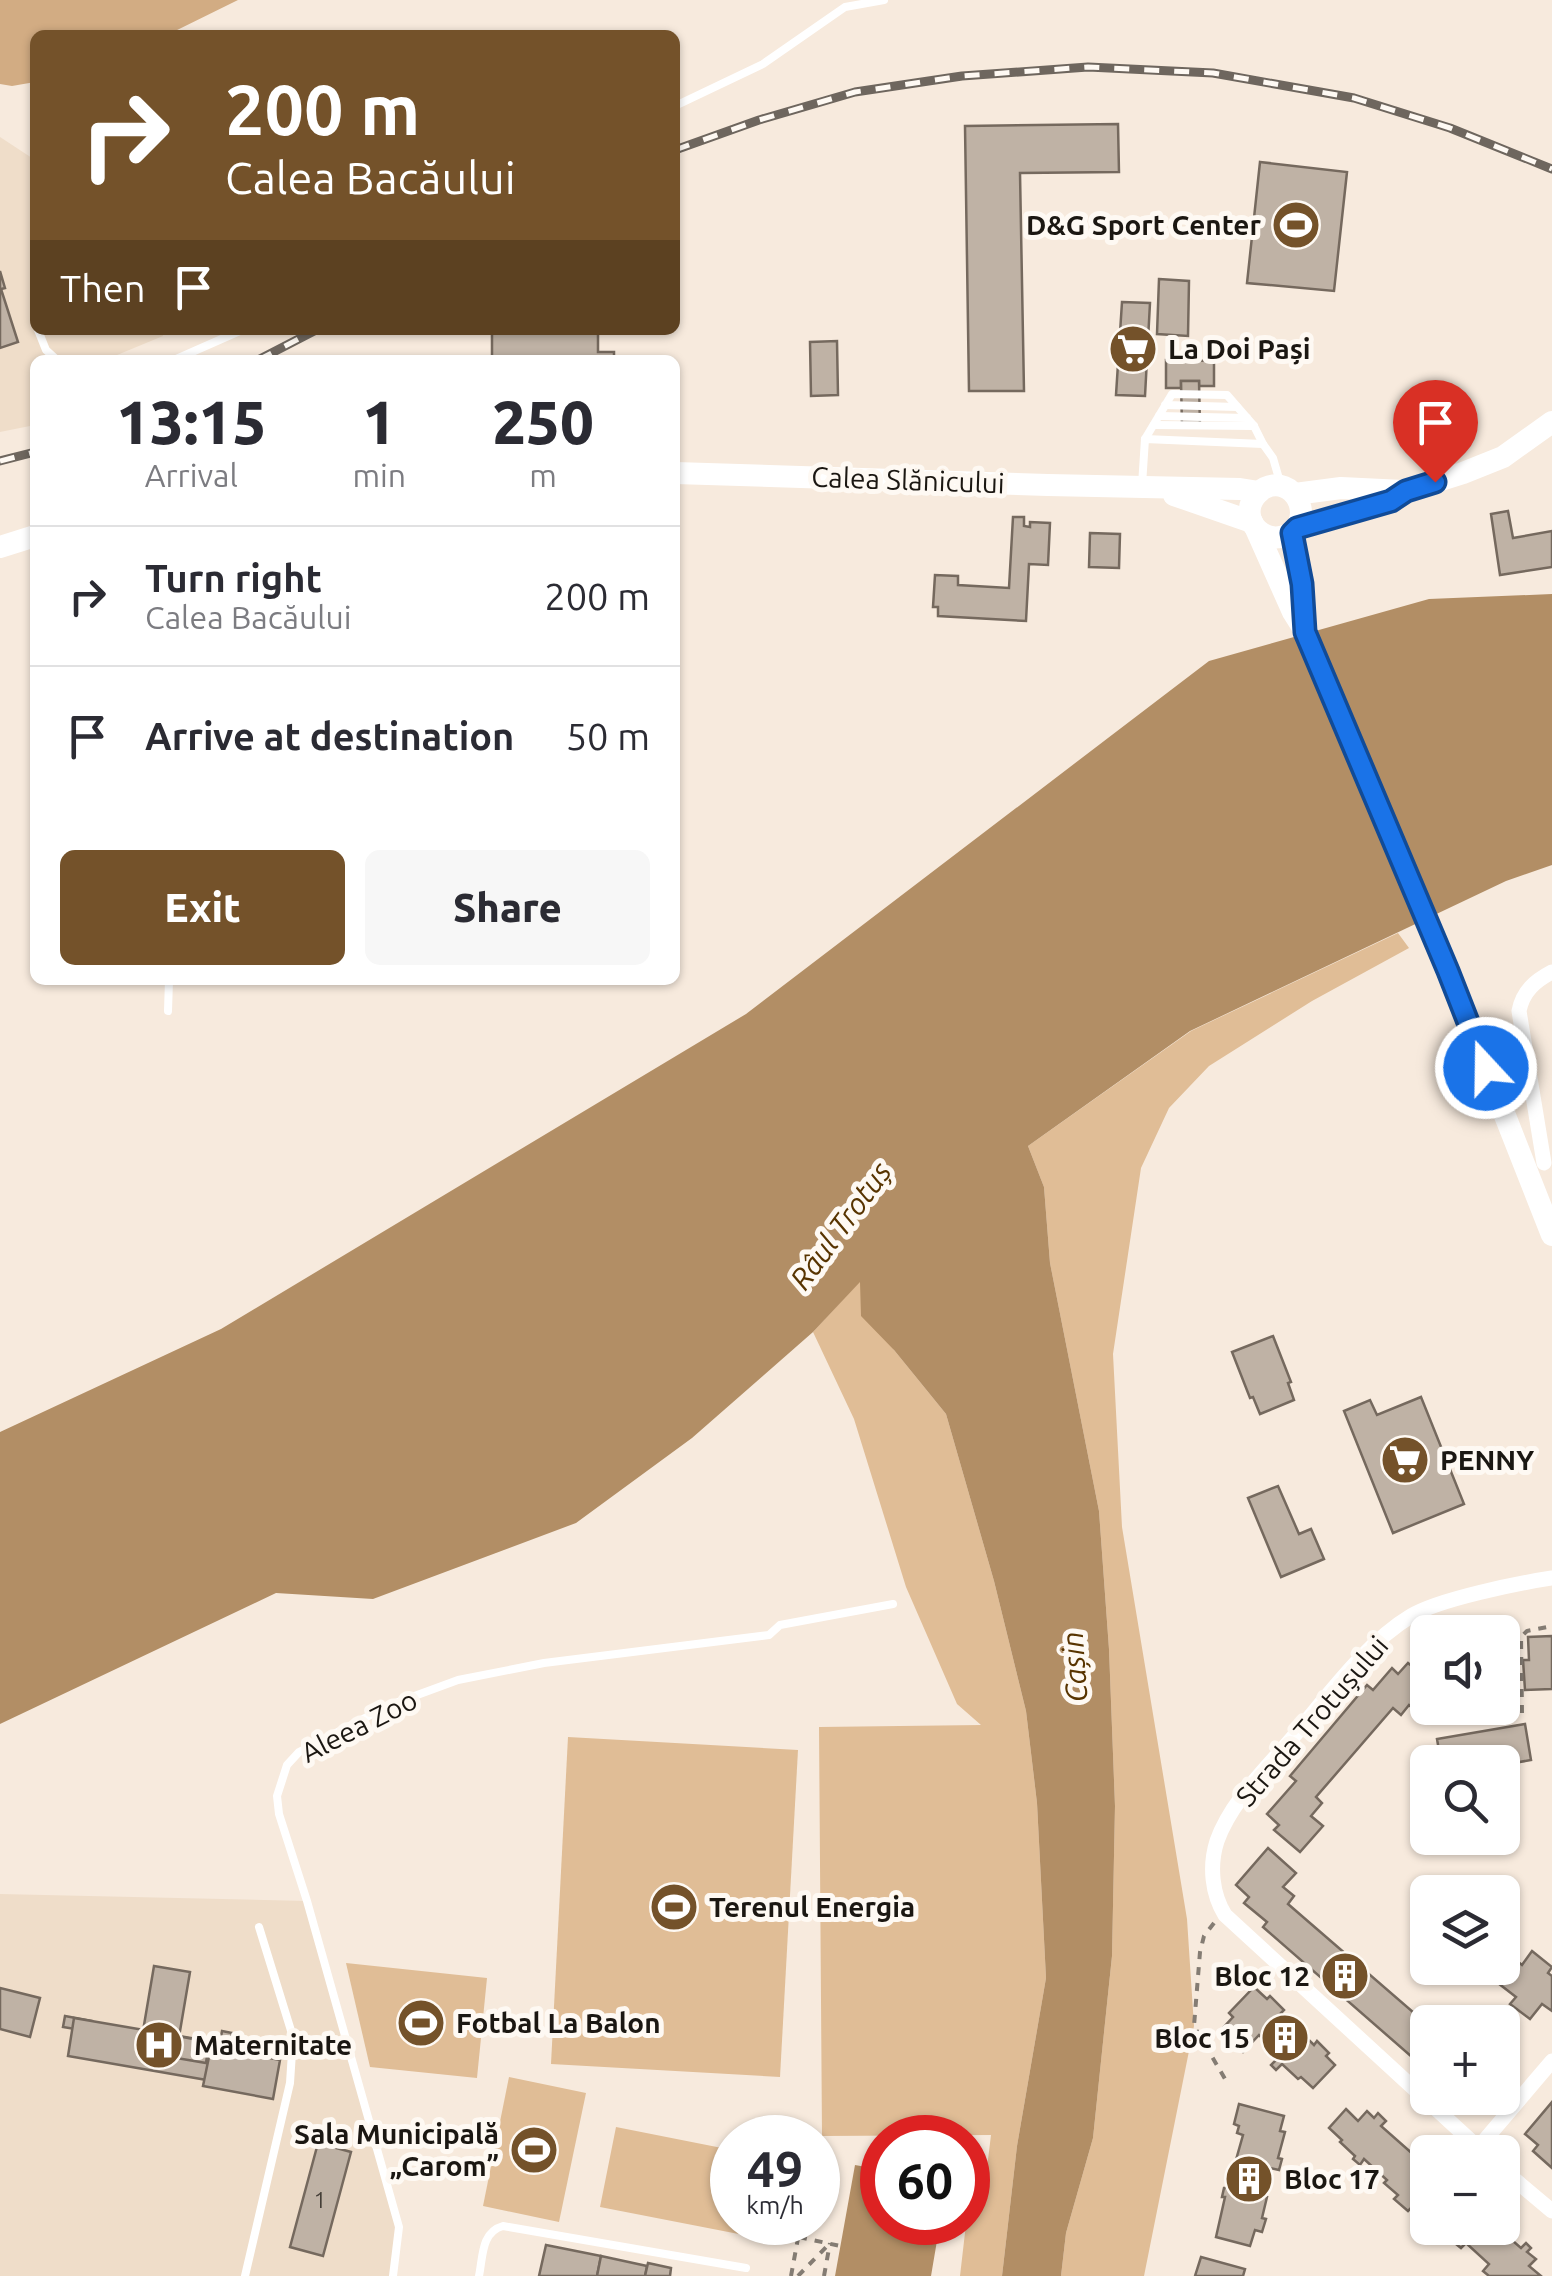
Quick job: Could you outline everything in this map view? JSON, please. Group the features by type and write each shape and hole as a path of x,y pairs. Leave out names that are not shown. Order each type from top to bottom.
{"main road":[{"path":"1254,526 1271,538 1279,538 1391,501 1406,491 1503,457 1552,422"},
{"name":"Calea Slănicului","path":"680,472 1279,491 1406,491"},
{"name":"Calea Slănicului","path":"1142,486 1203,504 1254,526"},
{"path":"1304,630 1295,530 1301,522 1302,508 1279,491 1250,505 1254,526 1304,630 1448,971 1540,1163 1552,1235"},
{"path":"0,547 30,538"}],"street":[{"path":"1540,1163 1519,1011 1531,986 1552,972"},
{"name":"Strada Trotușului","path":"1225,1915 1213,1877 1216,1846 1224,1826 1242,1797 1351,1670 1392,1631 1420,1612 1552,1578"},
{"path":"1225,1915 1464,2135"},
{"path":"1492,2135 1552,2061"},
{"path":"1520,2184 1552,2211"}],"lane":[{"path":"680,104 763,64 845,8 884,0"},
{"path":"185,355 231,335"},
{"path":"1142,486 1145,439 1172,394 1227,395 1274,458 1279,491"},
{"path":"1156,420 1250,422"},
{"path":"1145,439 1263,444"},
{"path":"168,1011 169,985"},
{"name":"Aleea Zoo","path":"393,2276 399,2228 280,1814 277,1796 287,1765 298,1752 390,1705 458,1680 544,1663 769,1635 780,1625 893,1604"},
{"path":"245,2276 290,2083 293,2036 259,1927"},
{"path":"479,2276 487,2236 503,2226 746,2268"}],"path":[{"path":"1522,1713 1521,1636 1527,1630 1552,1626"},
{"path":"1225,1915 1210,1924 1204,1936 1194,2026 1228,2084"},
{"path":"791,2276 797,2245"},
{"path":"798,2276 829,2245"},
{"path":"824,2276 830,2245"},
{"path":"835,2245 840,2246"}],"shaded area":[{"path":"0,0 238,0 177,30 30,30 30,83 0,84"},
{"path":"0,137 30,157 30,335 163,336 117,355 30,355 30,426 0,432"},
{"path":"1398,933 1409,948 1312,1001 1209,1066 1169,1108 1141,1168 1113,1354 1122,1527 1187,1919 1194,2026 1144,2276 1061,2276 1066,2233 1093,2138 1112,1956 1115,1806 1099,1511 1050,1263 1044,1187 1028,1146 1191,1031"},
{"path":"860,1281 894,1350 946,1414 1026,1711 1037,1803 1046,1978 1017,2146 1002,2276 960,2276 964,2245 990,2245 990,2115 860,2115 860,2136 840,2136 840,2115 822,2115 819,1727 981,1725 957,1704 906,1587 854,1419 813,1332"},
{"name":"Terenul Energia","path":"568,1737 798,1750 780,2077 551,2064"},
{"path":"0,1894 307,1901 399,2227 393,2276 0,2276"},
{"name":"Fotbal La Balon","path":"346,1963 487,1978 477,2078 370,2067"},
{"name":"Sala Municipală „Carom”","path":"509,2077 586,2093 559,2222 483,2206"},
{"path":"616,2127 710,2146 710,2228 600,2207"}],"water":[{"path":"1552,594 1552,865 1506,881 1190,1031 1028,1146 1044,1187 1050,1263 1099,1511 1115,1806 1112,1956 1093,2138 1066,2233 1061,2276 1002,2276 1017,2146 1046,1978 1037,1803 1026,1711 946,1414 861,1316 860,1282 813,1332 692,1438 576,1523 373,1599 276,1593 0,1724 0,1432 221,1329 746,1014 1209,661 1429,599"},
{"path":"855,2165 860,2166 860,2245 936,2245 931,2276 835,2276"}],"building":[{"path":"1118,124 1119,172 1020,173 1024,391 969,391 965,126"},
{"path":"1260,162 1347,172 1334,291 1247,283"},
{"path":"0,271 5,288 1,289 18,342 0,348"},
{"path":"1159,279 1189,281 1188,336 1157,334"},
{"name":"La Doi Pași","path":"1122,302 1150,303 1145,396 1116,395"},
{"path":"492,335 598,335 598,352 614,352 614,355 492,355"},
{"path":"837,341 838,395 811,396 810,342"},
{"path":"1166,360 1214,361 1214,386 1181,381 1181,388 1166,388"},
{"path":"1181,381 1199,381 1200,427 1182,427"},
{"path":"1508,511 1513,538 1552,531 1552,567 1500,575 1491,514"},
{"path":"1013,517 1024,517 1024,526 1030,527 1030,522 1050,523 1048,565 1029,564 1026,621 938,616 938,607 933,607 935,575 958,576 958,585 1009,588"},
{"path":"1090,533 1120,534 1119,568 1089,567"},
{"path":"1273,1336 1294,1400 1260,1414 1232,1352"},
{"name":"PENNY","path":"1421,1397 1464,1504 1393,1533 1344,1411 1370,1400 1377,1415"},
{"path":"1278,1486 1299,1534 1311,1529 1324,1559 1281,1577 1248,1498"},
{"path":"1552,1636 1552,1689 1525,1690 1523,1660 1529,1660 1528,1637"},
{"path":"1410,1665 1410,1706 1401,1715 1393,1708 1316,1797 1322,1803 1311,1816 1323,1826 1300,1852 1274,1830 1279,1825 1267,1814 1296,1781 1290,1776 1367,1685 1373,1690 1392,1668 1398,1674"},
{"path":"1525,1724 1531,1760 1520,1762 1520,1745 1438,1745 1437,1739"},
{"name":"Bloc 12","path":"1268,1848 1296,1873 1283,1887 1294,1896 1288,1904 1410,2009 1410,2055 1263,1927 1267,1922 1244,1903 1249,1897 1236,1885"},
{"path":"1532,1951 1552,1967 1548,1973 1552,1976 1552,2011 1542,2004 1530,2019 1520,2012 1520,2005 1510,2004 1516,1997 1500,1985 1520,1985 1522,1965"},
{"path":"154,1966 190,1972 179,2037 143,2031"},
{"name":"Bloc 15","path":"1254,1987 1267,1999 1270,1996 1284,2010 1281,2013 1314,2045 1317,2041 1329,2053 1326,2056 1335,2065 1313,2088 1282,2064 1276,2070 1271,2065 1280,2056 1259,2035 1243,2052 1221,2030 1233,2017 1229,2013"},
{"path":"0,1988 40,1998 30,2037 0,2029"},
{"path":"65,2016 92,2021 88,2040 73,2038 75,2029 63,2027"},
{"path":"74,2018 220,2043 222,2031 232,2033 224,2083 68,2056"},
{"path":"152,2025 173,2029 172,2035 209,2042 206,2063 147,2053"},
{"path":"211,2047 280,2060 273,2099 203,2086"},
{"path":"1552,2102 1552,2168 1533,2151 1538,2145 1525,2134"},
{"name":"Bloc 17","path":"1239,2104 1284,2116 1280,2131 1285,2132 1278,2158 1282,2159 1279,2170 1270,2168 1263,2196 1267,2197 1262,2218 1266,2219 1262,2232 1255,2230 1250,2246 1216,2237 1224,2188 1228,2188 1243,2135 1237,2133 1239,2126 1234,2124"},
{"path":"1346,2109 1358,2121 1367,2111 1374,2118 1378,2113 1386,2121 1381,2126 1410,2152 1408,2211 1394,2199 1398,2195 1384,2183 1387,2180 1364,2159 1360,2165 1353,2159 1355,2156 1329,2128"},
{"path":"318,2143 351,2152 323,2256 290,2247"},
{"path":"1526,2243 1531,2248 1527,2252 1536,2259 1529,2266 1541,2276 1489,2276 1483,2271 1489,2264 1468,2245 1521,2248"},
{"path":"546,2245 601,2256 597,2276 539,2276"},
{"path":"601,2256 647,2266 645,2276 597,2276"},
{"path":"1201,2257 1245,2269 1243,2276 1195,2276"},
{"path":"648,2263 671,2268 670,2276 645,2276"}],"railway":[{"path":"680,148 855,92 962,76 1088,67 1213,73 1354,98 1450,128 1552,169"},
{"path":"268,355 306,335"},
{"path":"0,461 30,453"}],"place":[{"name":"D&G Sport Center","path":"1296,225"},
{"name":"La Doi Pași","path":"1133,349"},
{"name":"PENNY","path":"1405,1460"},
{"name":"Terenul Energia","path":"674,1907"},
{"name":"Bloc 12","path":"1345,1976"},
{"name":"Fotbal La Balon","path":"421,2023"},
{"name":"Bloc 15","path":"1285,2038"},
{"name":"Maternitate","path":"159,2045"},
{"name":"Sala Municipală „Carom”","path":"534,2150"},
{"name":"Bloc 17","path":"1249,2179"}],"route":[{"path":"1435,482 1406,491 1391,501 1297,528 1292,533 1302,584 1305,632 1486,1068"}],"water label":[{"name":"Râul Trotuș","path":"841,1226"},
{"name":"Cașin","path":"1075,1667"}]}
